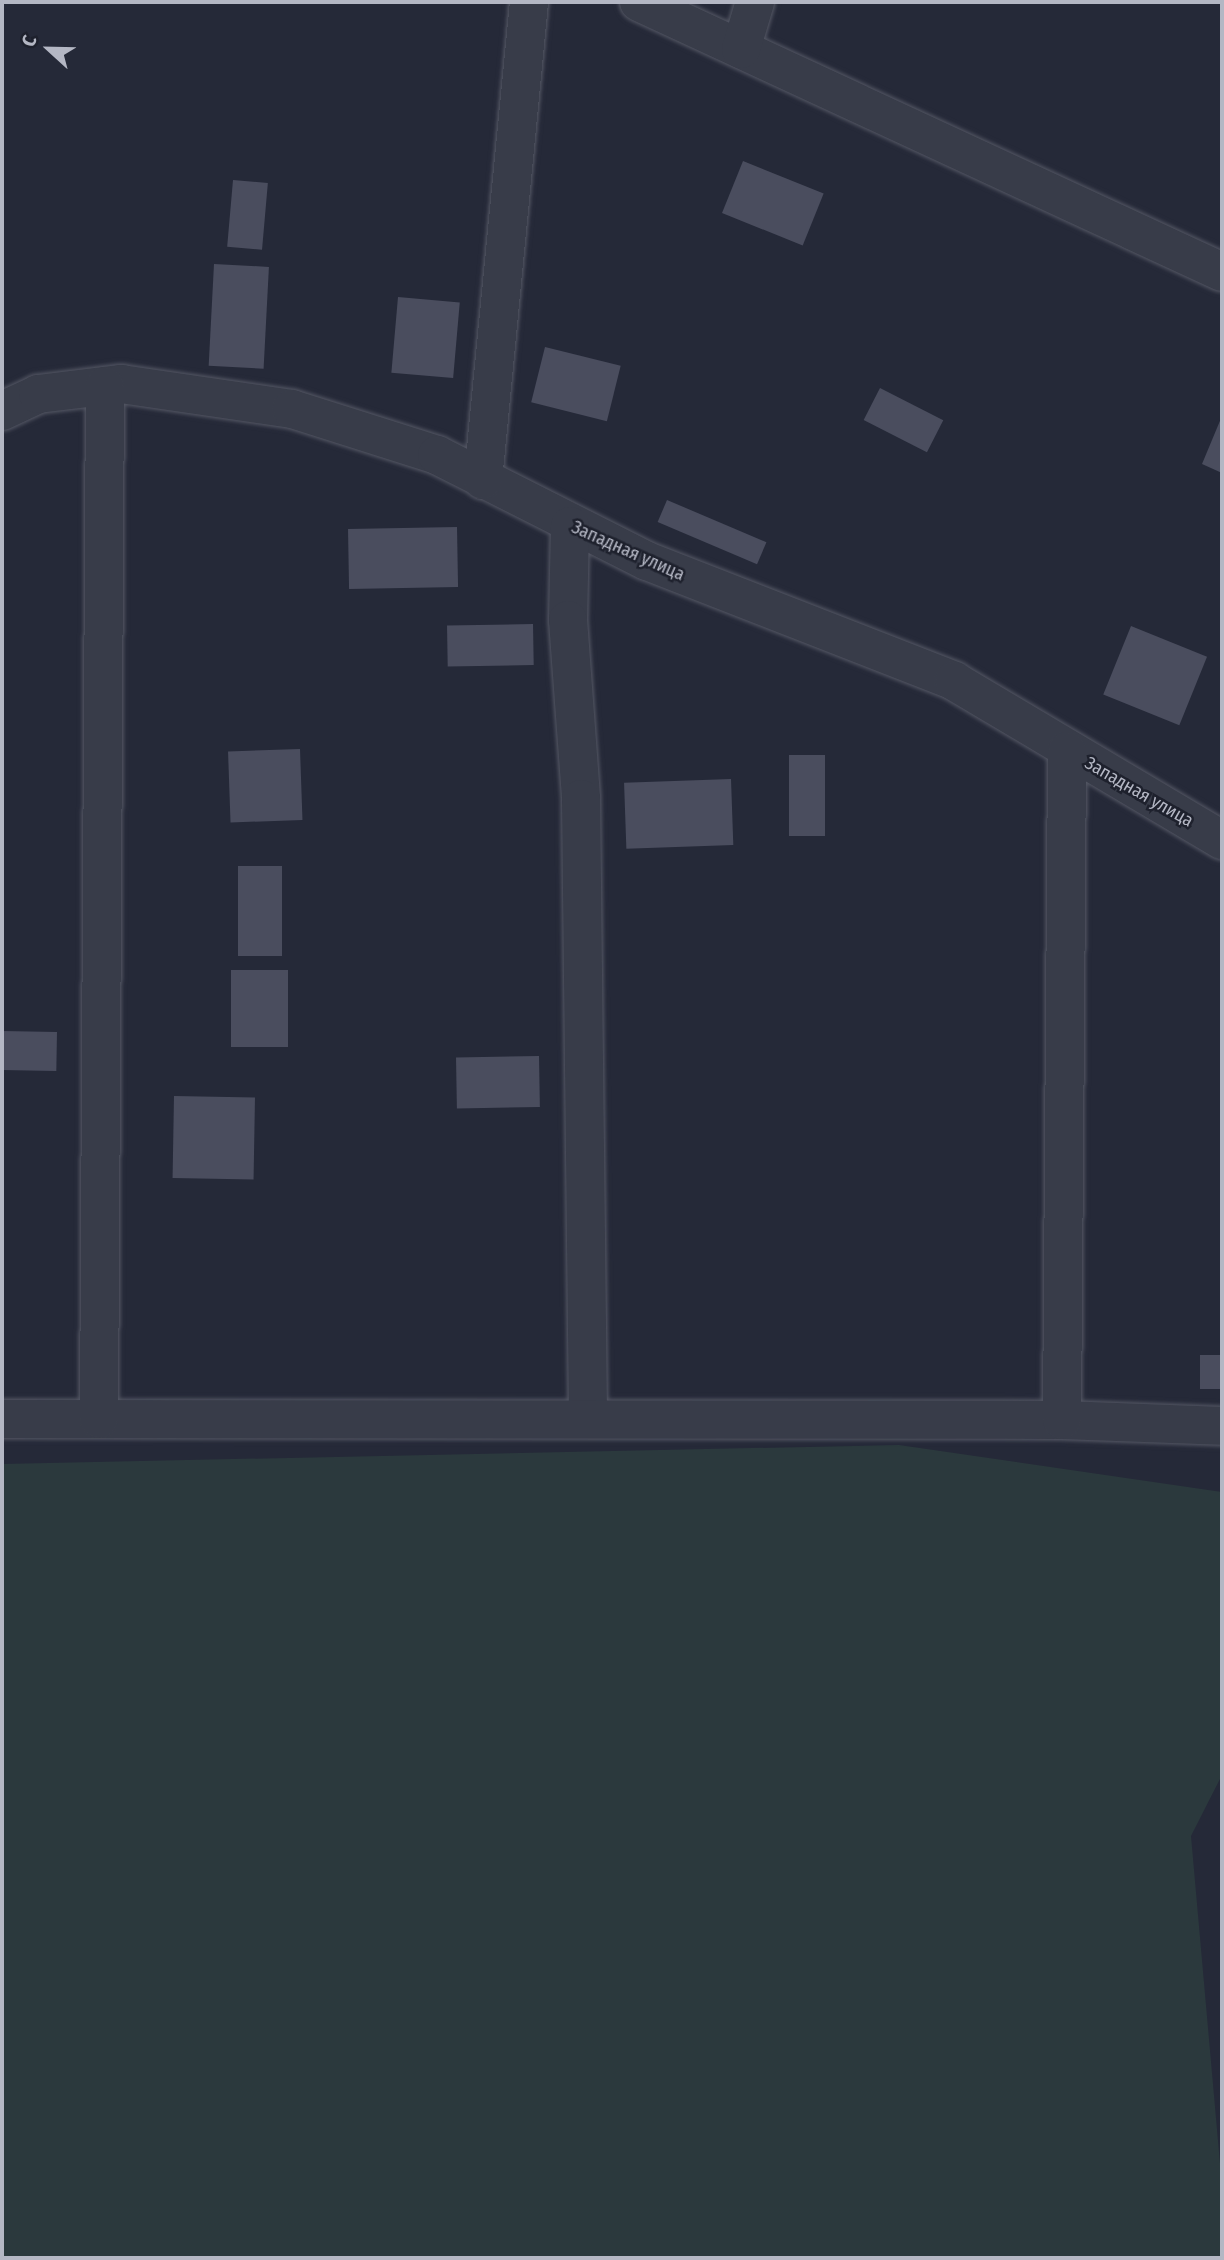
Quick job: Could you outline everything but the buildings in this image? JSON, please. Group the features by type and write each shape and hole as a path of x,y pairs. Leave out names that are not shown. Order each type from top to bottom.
{"street":[{"path":"483,480 529,2"},
{"path":"639,2 1222,272"},
{"path":"741,49 755,2"},
{"name":"Западная улица","path":"2,411 38,394 121,384 292,409 437,455 570,526 647,561 954,681 1067,751 1222,840"},
{"path":"99,1419 105,386"},
{"path":"570,526 568,620 581,799 587,1419"},
{"path":"1062,1420 1067,751"},
{"path":"2,1419 1062,1420 1222,1426"}],"shaded area":[{"path":"899,1445 1222,1492 1222,1775 1191,1836 1222,2186 1222,2258 2,2258 2,1464"}]}
